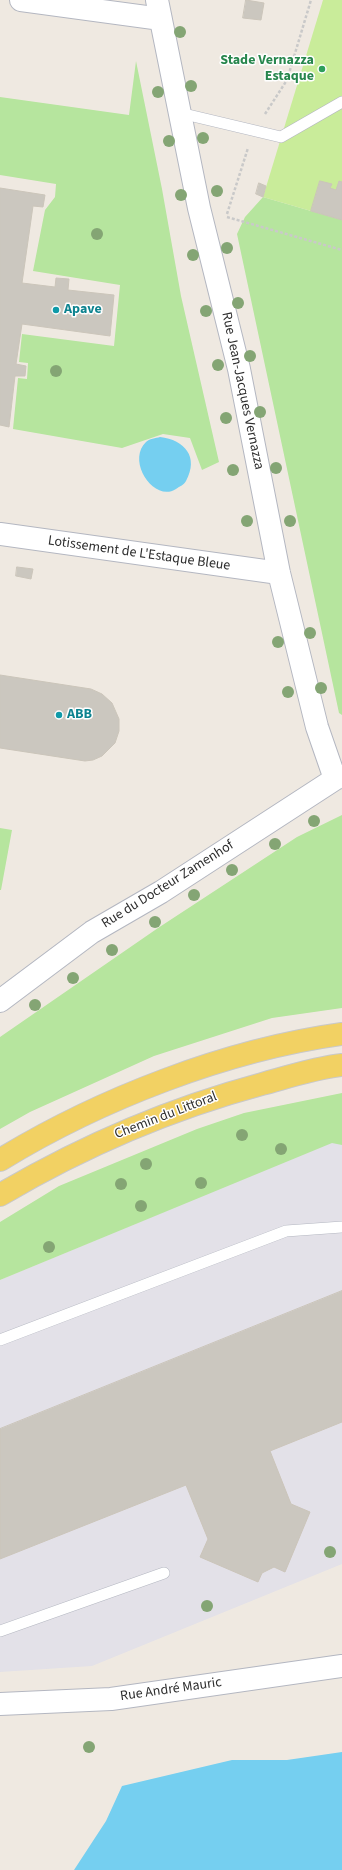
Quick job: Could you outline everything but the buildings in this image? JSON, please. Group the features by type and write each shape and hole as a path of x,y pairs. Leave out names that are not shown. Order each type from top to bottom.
{"main road":[{"path":"0,1160 29,1142 81,1116 148,1086 265,1050 342,1034"},
{"name":"Chemin du Littoral","path":"0,1195 44,1169 153,1118 216,1096 342,1065"}],"street":[{"path":"21,0 159,10"},
{"name":"Rue Jean-Jacques Vernazza","path":"159,10 199,208 239,369 279,573 317,727 339,778"},
{"name":"Lotissement de L'Estaque Bleue","path":"0,534 279,573"},
{"name":"Rue du Docteur Zamenhof","path":"0,1001 92,932 161,892 339,778"},
{"name":"Rue André Mauric","path":"0,1704 111,1699 342,1666"}],"lane":[{"path":"180,112 281,137 342,102"},
{"path":"0,1340 286,1231 342,1227"},
{"path":"0,1631 164,1573"}],"path":[{"path":"311,0 287,80 254,130 226,216 342,250"}],"shaded area":[{"path":"332,1142 342,1145 342,1564 92,1666 0,1672 0,1280"}],"green space":[{"name":"Stade Vernazza Estaque","path":"323,0 342,0 342,220 263,197"},
{"path":"136,61 162,189 181,296 219,462 202,470 190,438 163,434 122,448 13,429 18,378 27,379 28,363 19,362 22,334 114,346 120,285 33,271 45,210 55,197 56,184 0,175 0,97 129,115"},
{"path":"263,197 342,220 342,715 339,713 237,234 245,217"},
{"path":"342,815 342,1008 272,1018 154,1056 30,1112 0,1129 0,1037 158,928 297,837"},
{"path":"0,828 12,830 1,890 0,890"},
{"path":"342,1093 342,1145 332,1143 0,1280 0,1222 59,1186 197,1129 244,1113"}],"water":[{"path":"160,437 169,439 183,446 190,457 190,472 185,482 176,489 168,492 159,490 145,478 139,459 141,450 146,442"},
{"path":"342,1752 342,1870 74,1870 106,1821 122,1786 232,1760 287,1760"}],"place":[{"name":"Stade Vernazza Estaque","path":"322,69"},
{"name":"Apave","path":"56,310"},
{"name":"ABB","path":"59,715"}]}
